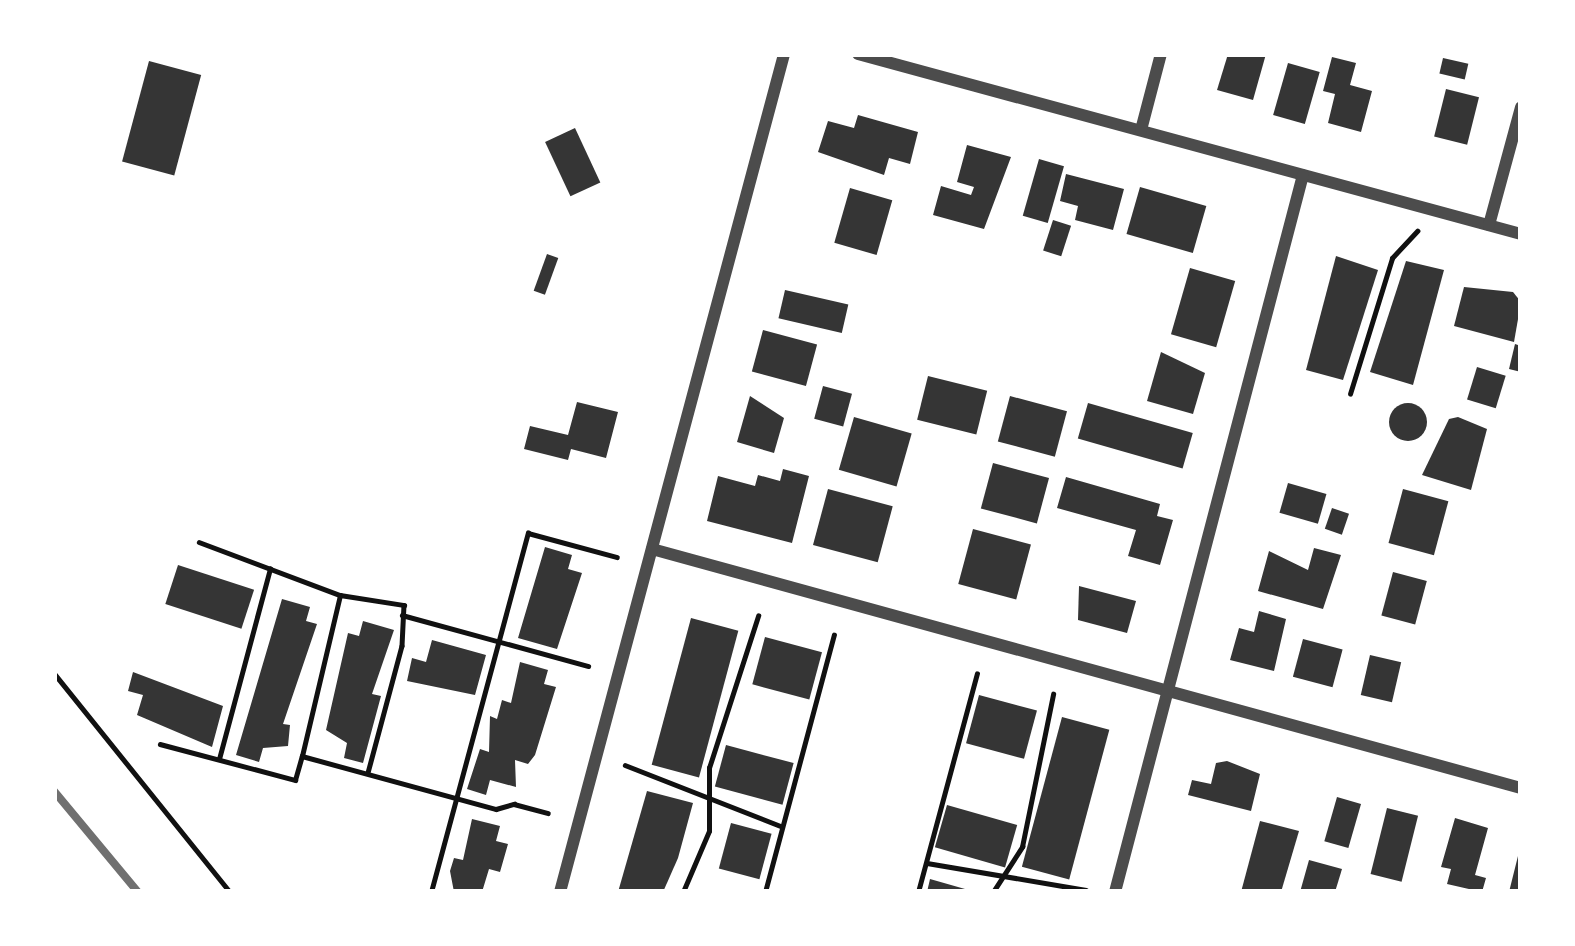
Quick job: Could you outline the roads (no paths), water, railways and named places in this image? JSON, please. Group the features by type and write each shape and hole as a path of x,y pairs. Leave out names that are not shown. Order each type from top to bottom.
{"street":[{"path":"560,892 784,54"},
{"path":"858,54 1521,234"},
{"path":"1141,130 1162,54"},
{"path":"1489,225 1521,107"},
{"path":"1115,892 1303,175"},
{"path":"652,549 1521,788"}],"railway":[{"path":"54,791 138,892"}]}
